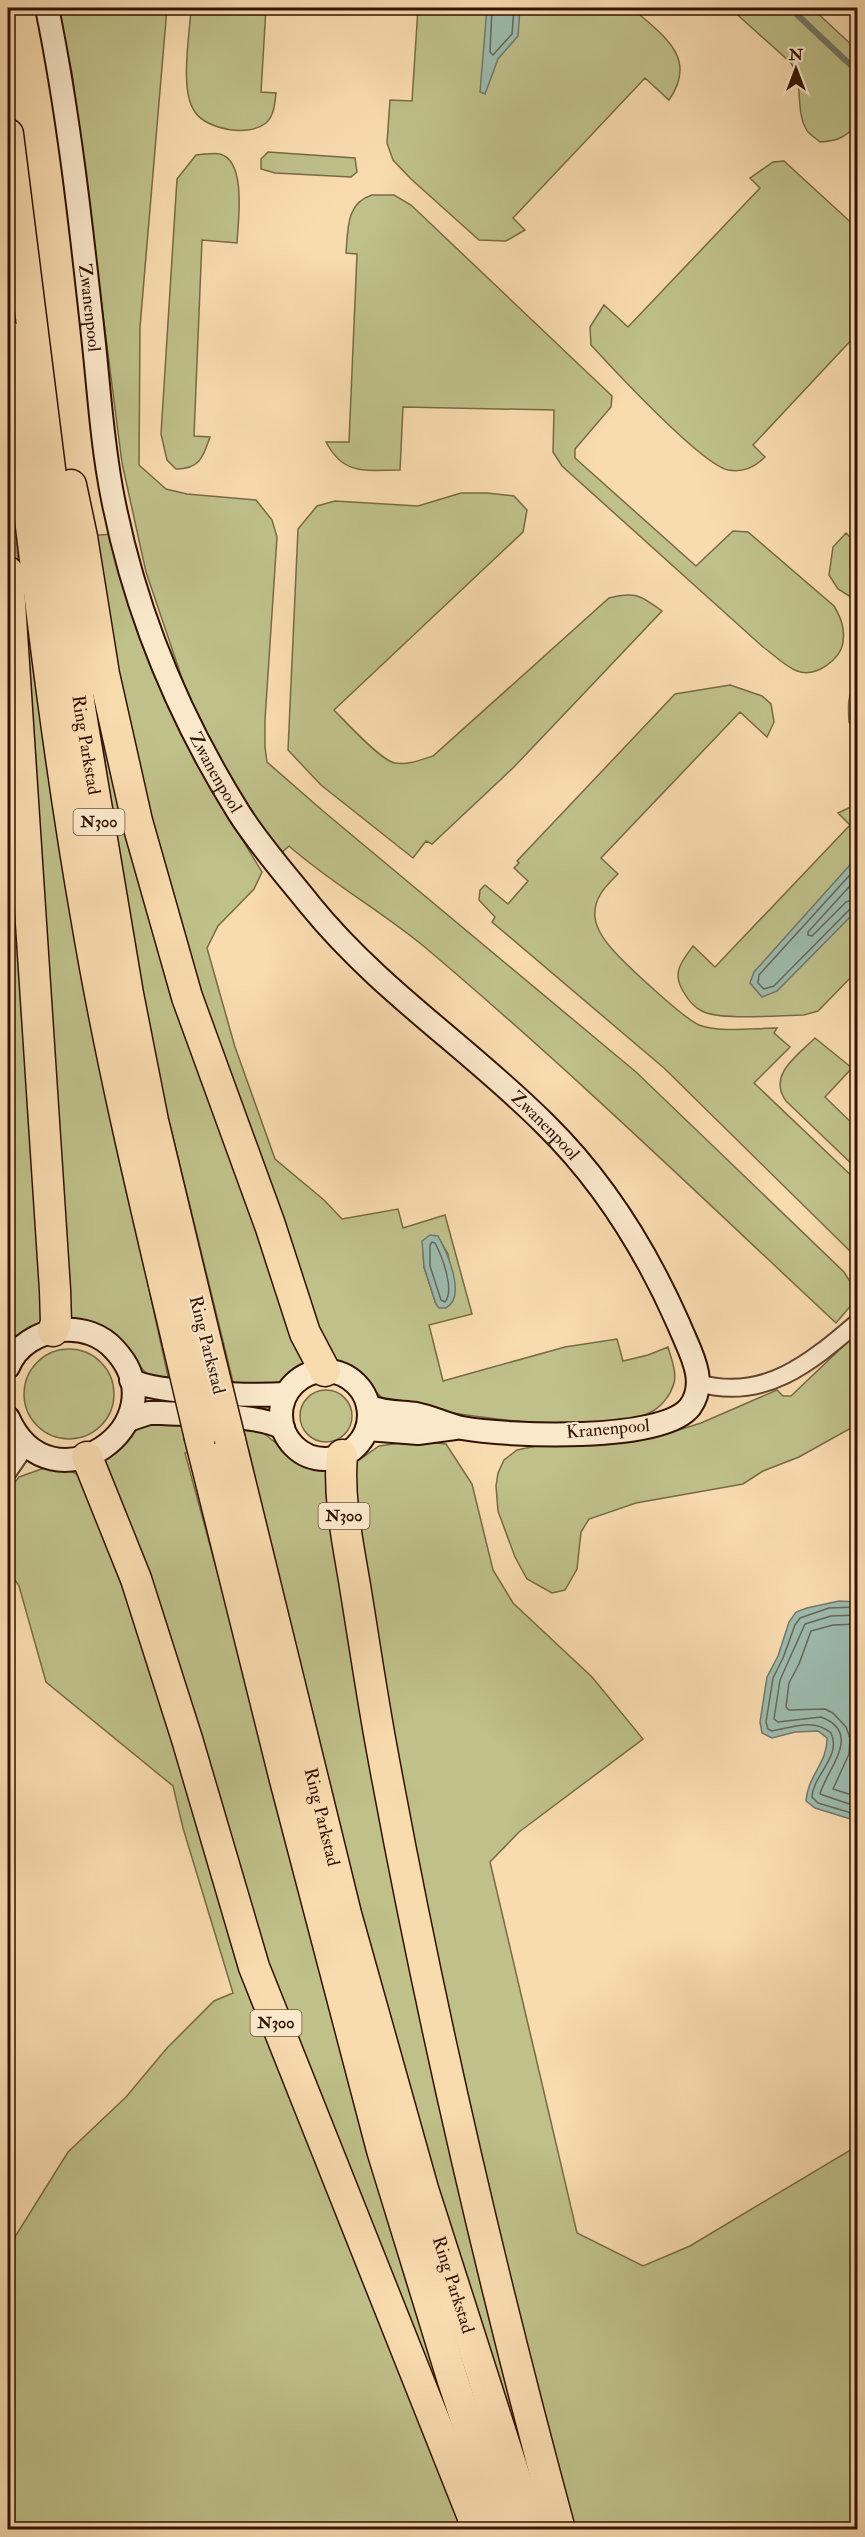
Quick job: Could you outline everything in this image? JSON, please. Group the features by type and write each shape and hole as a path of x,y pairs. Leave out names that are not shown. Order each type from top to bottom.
{"highway":[{"name":"Ring Parkstad","path":"8,134 80,708 126,983 193,1345 200,1438 285,1780 382,2150 453,2381 503,2529"},
{"name":"N300","path":"29,291 82,537 104,674 137,821 188,997 270,1225 305,1333 325,1371"},
{"name":"Ring Parkstad","path":"8,336 54,713 87,923 126,1125 193,1345 230,1440 346,1914 426,2200 532,2529"},
{"path":"8,572 56,1290 56,1323 53,1331"},
{"name":"N300","path":"342,1455 341,1496 375,1715 411,1912 509,2341 560,2529"},
{"name":"N300","path":"87,1457 136,1579 188,1739 254,1967 478,2529"}],"street":[{"name":"Zwanenpool","path":"47,8 71,154 113,500 137,592 158,656 179,704 240,813 264,848 333,933 385,985 548,1127 603,1192 637,1242 661,1287 691,1353 698,1383"},
{"path":"698,1383 727,1389 747,1389 762,1385 802,1364 832,1344 858,1322"},
{"path":"8,1363 22,1346 38,1335 53,1331 86,1331 104,1340 124,1361 131,1380 132,1407 128,1420 107,1447 87,1457 74,1460 54,1458 26,1446 15,1434 8,1418"},
{"path":"325,1371 335,1372 353,1381 365,1397 368,1406 367,1429 357,1445 342,1455 324,1459 307,1455 292,1444 283,1428 282,1407 286,1394 299,1380 307,1375 325,1371"},
{"path":"131,1380 152,1388 266,1396 286,1394"},
{"name":"Kranenpool","path":"367,1429 418,1433 459,1428 532,1434 596,1433 640,1428 662,1424 681,1415 691,1405 698,1383"},
{"name":"Kranenpool","path":"368,1406 376,1410 420,1415 459,1428"},
{"path":"128,1420 149,1413 162,1413 259,1421 276,1424 283,1428"},
{"path":"8,1472 26,1446"}],"green space":[{"path":"58,8 167,8 140,327 139,465 166,489 187,494 256,500 272,520 277,537 265,720 267,762 636,1072 844,1272 851,1283 853,1303 836,1323 583,1086 427,949 289,846 280,854 227,775 187,693 146,572 122,463 72,73"},
{"path":"191,8 266,8 261,92 276,93 275,105 266,123 249,130 229,130 209,123 195,112 187,90 186,76"},
{"path":"418,8 632,8 673,48 680,71 677,85 669,100 645,78 513,218 525,230 506,241 479,240 411,179 393,160 387,143 390,100 412,101"},
{"path":"730,8 812,8 857,50 857,124 837,139 820,142 808,133 801,113 797,79 791,63"},
{"path":"268,152 355,158 357,172 351,177 275,173 261,169 261,159"},
{"path":"220,154 229,159 234,168 239,193 237,243 202,240 194,436 210,437 205,450 195,464 176,469 167,460 161,434 177,179 196,155"},
{"path":"784,161 857,228 857,334 753,445 765,457 748,468 739,471 728,470 715,464 698,451 637,394 591,345 590,327 604,305 628,327 760,188 750,178 773,162"},
{"path":"372,195 394,195 411,205 612,396 611,407 575,449 575,458 696,566 733,531 748,532 834,606 842,623 843,642 838,655 832,661 819,670 804,673 784,663 763,647 562,466 553,452 554,410 403,407 400,470 357,469 340,461 326,442 349,442 357,254 346,253 348,226 357,204"},
{"path":"461,493 514,496 527,510 523,532 334,710 372,748 389,761 414,762 433,756 609,598 625,595 638,596 662,611 514,767 432,844 426,841 413,858 321,785 288,750 298,529 317,506 335,501 418,506"},
{"path":"16,511 139,1243 169,1381 144,1371 130,1351 119,1341 67,1319 19,618"},
{"path":"846,533 857,544 857,601 838,589 829,575 833,547"},
{"path":"112,534 134,620 163,695 193,755 262,872 254,889 218,926 207,948 235,1047 275,1159 324,1200 342,1219 398,1209 403,1228 445,1215 472,1314 429,1325 443,1381 565,1347 617,1339 623,1361 668,1347 675,1379 666,1399 653,1411 620,1420 547,1423 497,1419 395,1404 383,1399 361,1376 324,1353 179,942 88,536","holes":["438,1237 448,1254 454,1286 436,1304 424,1267 423,1244"]},
{"path":"93,664 309,1366 282,1384 235,1390 151,1047 110,801"},
{"path":"857,682 857,731 849,722 848,711 850,696"},
{"path":"730,685 762,696 771,704 774,722 767,737 740,712 601,858 618,874 598,898 595,910 596,921 609,946 668,1002 699,1025 727,1029 777,1028 774,1033 790,1047 754,1083 857,1181 857,1258 664,1068 492,922 495,917 479,900 480,890 485,885 508,904 528,881 514,868 519,863 517,861 675,694"},
{"path":"8,711 49,1310 34,1331 8,1345 8,1297 13,1297 8,1226"},
{"path":"857,804 857,971 818,1011 804,1015 722,1016 702,1011 691,1003 680,985 678,973 693,946 715,967 850,825 838,813"},
{"path":"815,1038 852,1068 825,1097 857,1128 857,1169 786,1101 781,1092 782,1074 787,1066"},
{"path":"857,1333 858,1421 853,1427 799,1457 763,1471 743,1484 636,1503 589,1519 581,1532 577,1569 565,1590 552,1593 527,1579 515,1557 498,1511 496,1486 498,1473 504,1460 517,1450 541,1445 628,1441 666,1434 701,1423 777,1390 783,1396 791,1396"},
{"path":"69,1349 86,1353 101,1362 110,1377 114,1394 110,1411 101,1426 86,1435 69,1439 52,1435 37,1426 28,1411 24,1394 28,1377 37,1362 52,1353"},
{"path":"326,1390 336,1392 344,1398 350,1406 352,1416 350,1426 344,1434 336,1440 326,1442 316,1440 308,1434 302,1426 300,1416 302,1406 308,1398 316,1392"},
{"path":"148,1421 262,1432 296,1459 331,1470 359,1460 379,1446 415,1441 446,1444 472,1484 493,1570 513,1603 592,1677 643,1739 519,1832 490,1862 577,2233 643,2266 690,2246 857,2146 857,2529 543,2529 392,2037 308,1719 249,1451 185,1453 279,1801 491,2529 8,2529 8,2248 68,2152 126,2097 167,2048 214,2001 233,1993 183,1828 173,1786 46,1682 19,1586 8,1570 8,1491 19,1477 47,1467 69,1470 80,1476 130,1432"}],"water":[{"path":"487,8 520,8 518,36 498,59 485,94 480,92"},
{"path":"857,857 857,910 777,991 762,997 750,983 754,972"},
{"path":"430,1235 438,1236 453,1274 455,1294 452,1302 446,1308 439,1308 436,1304 424,1267 422,1241"},
{"path":"839,1601 857,1602 857,1821 815,1808 806,1801 810,1784 824,1755 827,1738 818,1731 795,1732 772,1738 762,1733 760,1722 767,1677 778,1656 789,1622 796,1612"}],"waterway":[{"path":"790,8 858,72"}]}
